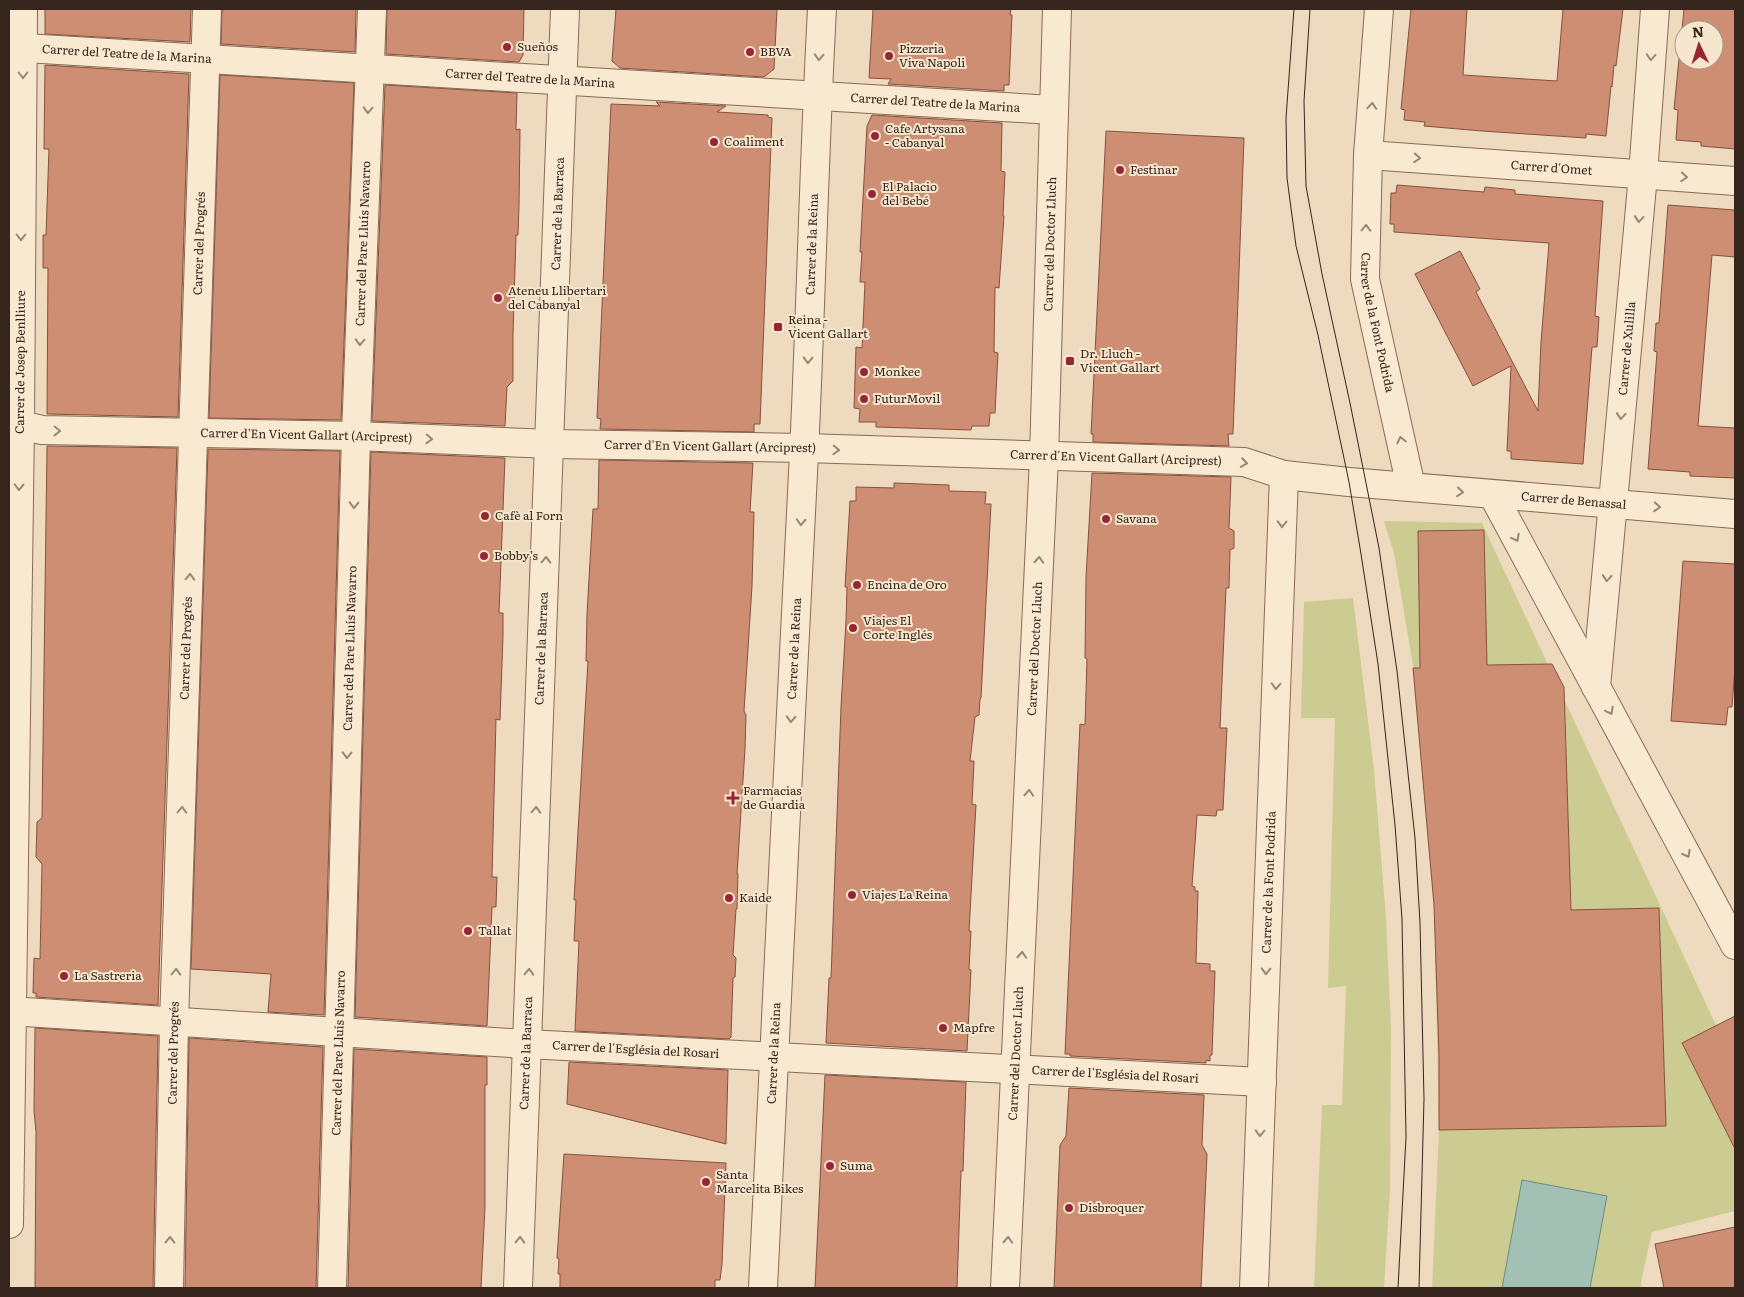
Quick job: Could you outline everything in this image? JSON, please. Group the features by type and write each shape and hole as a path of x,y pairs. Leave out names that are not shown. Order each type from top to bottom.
{"street":[{"name":"Carrer de Josep Benlliure","path":"9,1224 16,48 23,9"},
{"name":"Carrer del Progrés","path":"169,1288 174,1023 195,433 207,9"},
{"name":"Carrer del Pare Lluís Navarro","path":"332,1288 356,436 372,9"},
{"name":"Carrer de la Barraca","path":"518,1288 566,9"},
{"name":"Carrer de la Reina","path":"763,1288 804,448 822,9"},
{"name":"Carrer del Doctor Lluch","path":"1005,1288 1017,1070 1044,457 1056,9"},
{"path":"1368,155 1379,9"},
{"name":"Carrer de Xulilla","path":"1596,687 1614,503 1655,9"},
{"name":"Carrer del Teatre de la Marina","path":"16,48 1053,110"},
{"name":"Carrer d'Omet","path":"1368,155 1735,181"},
{"name":"Carrer de la Font Podrida","path":"1368,155 1365,279 1412,487"},
{"name":"Carrer d'En Vicent Gallart (Arciprest)","path":"14,424 42,430 356,436 551,444 804,448 1244,462 1284,475 1412,487"},
{"name":"Carrer de la Font Podrida","path":"1254,1288 1284,475"},
{"name":"Carrer de Benassal","path":"1412,487 1735,514"},
{"path":"1493,495 1734,941"},
{"path":"1734,941 1735,902"},
{"name":"Carrer de l'Església del Rosari","path":"10,1011 174,1023 526,1044 1262,1082"}],"green space":[{"path":"1384,521 1482,523 1735,1066 1735,1211 1652,1232 1641,1282 1642,1288 1432,1288 1439,1129 1434,905 1414,671 1394,553"},
{"path":"1353,598 1374,770 1386,918 1391,1029 1390,1191 1384,1288 1314,1288 1322,1105 1342,1105 1346,986 1328,988 1335,718 1301,718 1304,602"}],"shaded area":[{"path":"1522,1180 1607,1196 1590,1288 1502,1288"}],"building":[{"path":"45,9 191,9 190,42 45,34"},
{"path":"222,9 356,9 355,52 221,44"},
{"path":"387,9 524,9 523,55 519,62 386,54"},
{"path":"616,9 777,9 774,69 764,77 620,68 612,61"},
{"path":"873,9 1011,9 1009,85 1004,85 1004,91 888,84 891,79 869,78"},
{"path":"1411,9 1467,9 1463,75 1557,81 1563,9 1623,9 1616,66 1614,65 1611,86 1606,136 1586,134 1586,138 1482,131 1424,126 1425,122 1404,120 1405,110 1401,109"},
{"path":"1684,9 1735,9 1735,149 1701,146 1701,142 1676,140 1678,110 1674,109 1678,70 1724,70 1724,20 1683,20"},
{"path":"45,65 189,74 178,417 47,414 48,268 43,268 43,235 46,235 49,149 44,149"},
{"path":"220,75 354,83 341,420 209,418"},
{"path":"385,85 517,93 516,130 520,129 519,206 518,235 516,235 513,381 507,387 505,426 372,421"},
{"path":"656,102 726,106 717,112 768,115 768,117 772,118 760,424 754,424 754,432 600,429 601,419 597,418 611,104 660,106"},
{"path":"872,115 1002,123 1001,171 1005,172 1004,216 999,288 995,287 994,352 998,353 995,413 990,413 989,426 972,426 971,430 876,427 876,422 859,422 860,409 854,408 856,347 862,348 865,282 860,282 862,252 860,252 867,126"},
{"path":"1106,131 1244,138 1233,434 1228,434 1229,446 1093,442 1093,434 1091,434"},
{"path":"1397,185 1484,192 1485,187 1515,190 1515,194 1603,201 1595,316 1599,317 1597,347 1592,347 1583,464 1511,459 1511,451 1507,451 1511,366 1473,386 1415,274 1460,251 1480,289 1476,292 1538,411 1541,342 1549,243 1394,232 1394,224 1390,224 1391,193 1396,193"},
{"path":"1668,205 1735,210 1735,257 1712,255 1698,426 1735,428 1735,478 1690,476 1690,472 1648,469 1657,352 1654,351 1656,323 1659,323"},
{"path":"47,446 177,448 158,1005 36,997 36,993 33,993 34,958 40,959 42,864 36,857 37,822 42,818"},
{"path":"208,449 340,451 324,1015 268,1012 271,974 191,969"},
{"path":"371,452 505,458 499,613 503,613 503,635 500,720 496,719 492,877 497,877 496,907 492,907 487,1026 355,1017"},
{"path":"599,460 753,463 750,512 754,512 752,586 744,711 746,715 745,749 737,874 737,909 733,955 736,958 735,977 733,978 731,1037 729,1039 575,1031 579,941 574,941 576,900 574,900 588,661 586,661 587,614 593,509 598,509"},
{"path":"1092,473 1231,477 1229,528 1234,531 1234,548 1230,550 1229,588 1226,588 1220,728 1227,728 1223,810 1217,810 1216,816 1197,815 1192,886 1195,887 1195,891 1198,891 1196,963 1210,964 1210,971 1215,971 1212,1055 1210,1055 1210,1061 1206,1060 1206,1063 1070,1056 1070,1054 1065,1054 1080,724 1085,725 1087,659 1085,658 1086,577"},
{"path":"894,483 949,485 949,491 986,492 985,504 991,504 981,698 979,715 975,717 970,761 974,761 972,804 976,805 969,931 971,931 969,969 971,970 967,1051 826,1043 829,978 831,978 846,621 847,587 845,587 850,501 856,501 856,487 894,488"},
{"path":"1484,530 1487,665 1552,664 1564,687 1571,910 1659,908 1666,1126 1439,1130 1439,1054 1434,905 1413,668 1420,668 1418,531"},
{"path":"1683,561 1735,564 1735,668 1732,707 1728,707 1726,725 1671,721"},
{"path":"1735,1016 1735,1149 1682,1043"},
{"path":"35,1028 158,1036 153,1288 35,1288"},
{"path":"189,1038 323,1047 316,1288 185,1288"},
{"path":"354,1049 487,1057 487,1085 485,1085 485,1207 481,1288 348,1288"},
{"path":"569,1062 728,1070 726,1144 567,1104"},
{"path":"825,1075 966,1082 957,1288 815,1288"},
{"path":"1069,1088 1204,1095 1202,1145 1207,1154 1201,1288 1054,1288 1060,1145 1066,1136"},
{"path":"564,1154 726,1163 722,1264 720,1280 715,1280 715,1288 560,1288 560,1274 558,1274 559,1259 557,1258"},
{"path":"1735,1227 1735,1288 1664,1288 1655,1244"}],"tram line":[{"path":"1294,9 1286,118 1287,178 1296,246 1318,335 1349,482 1378,664 1395,825 1402,919 1406,1137 1398,1288"},
{"path":"1310,9 1304,101 1306,186 1322,274 1379,548 1397,671 1415,838 1420,923 1424,1099 1419,1288"}],"place":[{"name":"Sueños","path":"507,47"},
{"name":"BBVA","path":"750,52"},
{"name":"Pizzeria Viva Napoli","path":"889,56"},
{"name":"Cafe Artysana - Cabanyal","path":"875,136"},
{"name":"Coaliment","path":"714,142"},
{"name":"Festinar","path":"1120,170"},
{"name":"El Palacio del Bebé","path":"872,194"},
{"name":"Ateneu Llibertari del Cabanyal","path":"498,298"},
{"name":"Reina - Vicent Gallart","path":"778,327"},
{"name":"Dr. Lluch - Vicent Gallart","path":"1070,361"},
{"name":"Monkee","path":"864,372"},
{"name":"FuturMovil","path":"864,399"},
{"name":"Cafè al Forn","path":"485,516"},
{"name":"Savana","path":"1106,519"},
{"name":"Bobby’s","path":"484,556"},
{"name":"Encina de Oro","path":"857,585"},
{"name":"Viajes El Corte Inglés","path":"853,628"},
{"name":"Farmacias de Guardia","path":"733,798"},
{"name":"Viajes La Reina","path":"852,895"},
{"name":"Kaide","path":"729,898"},
{"name":"Tallat","path":"468,931"},
{"name":"La Sastreria","path":"64,976"},
{"name":"Mapfre","path":"943,1028"},
{"name":"Suma","path":"830,1166"},
{"name":"Santa Marcelita Bikes","path":"706,1182"},
{"name":"Disbroquer","path":"1069,1208"}]}
